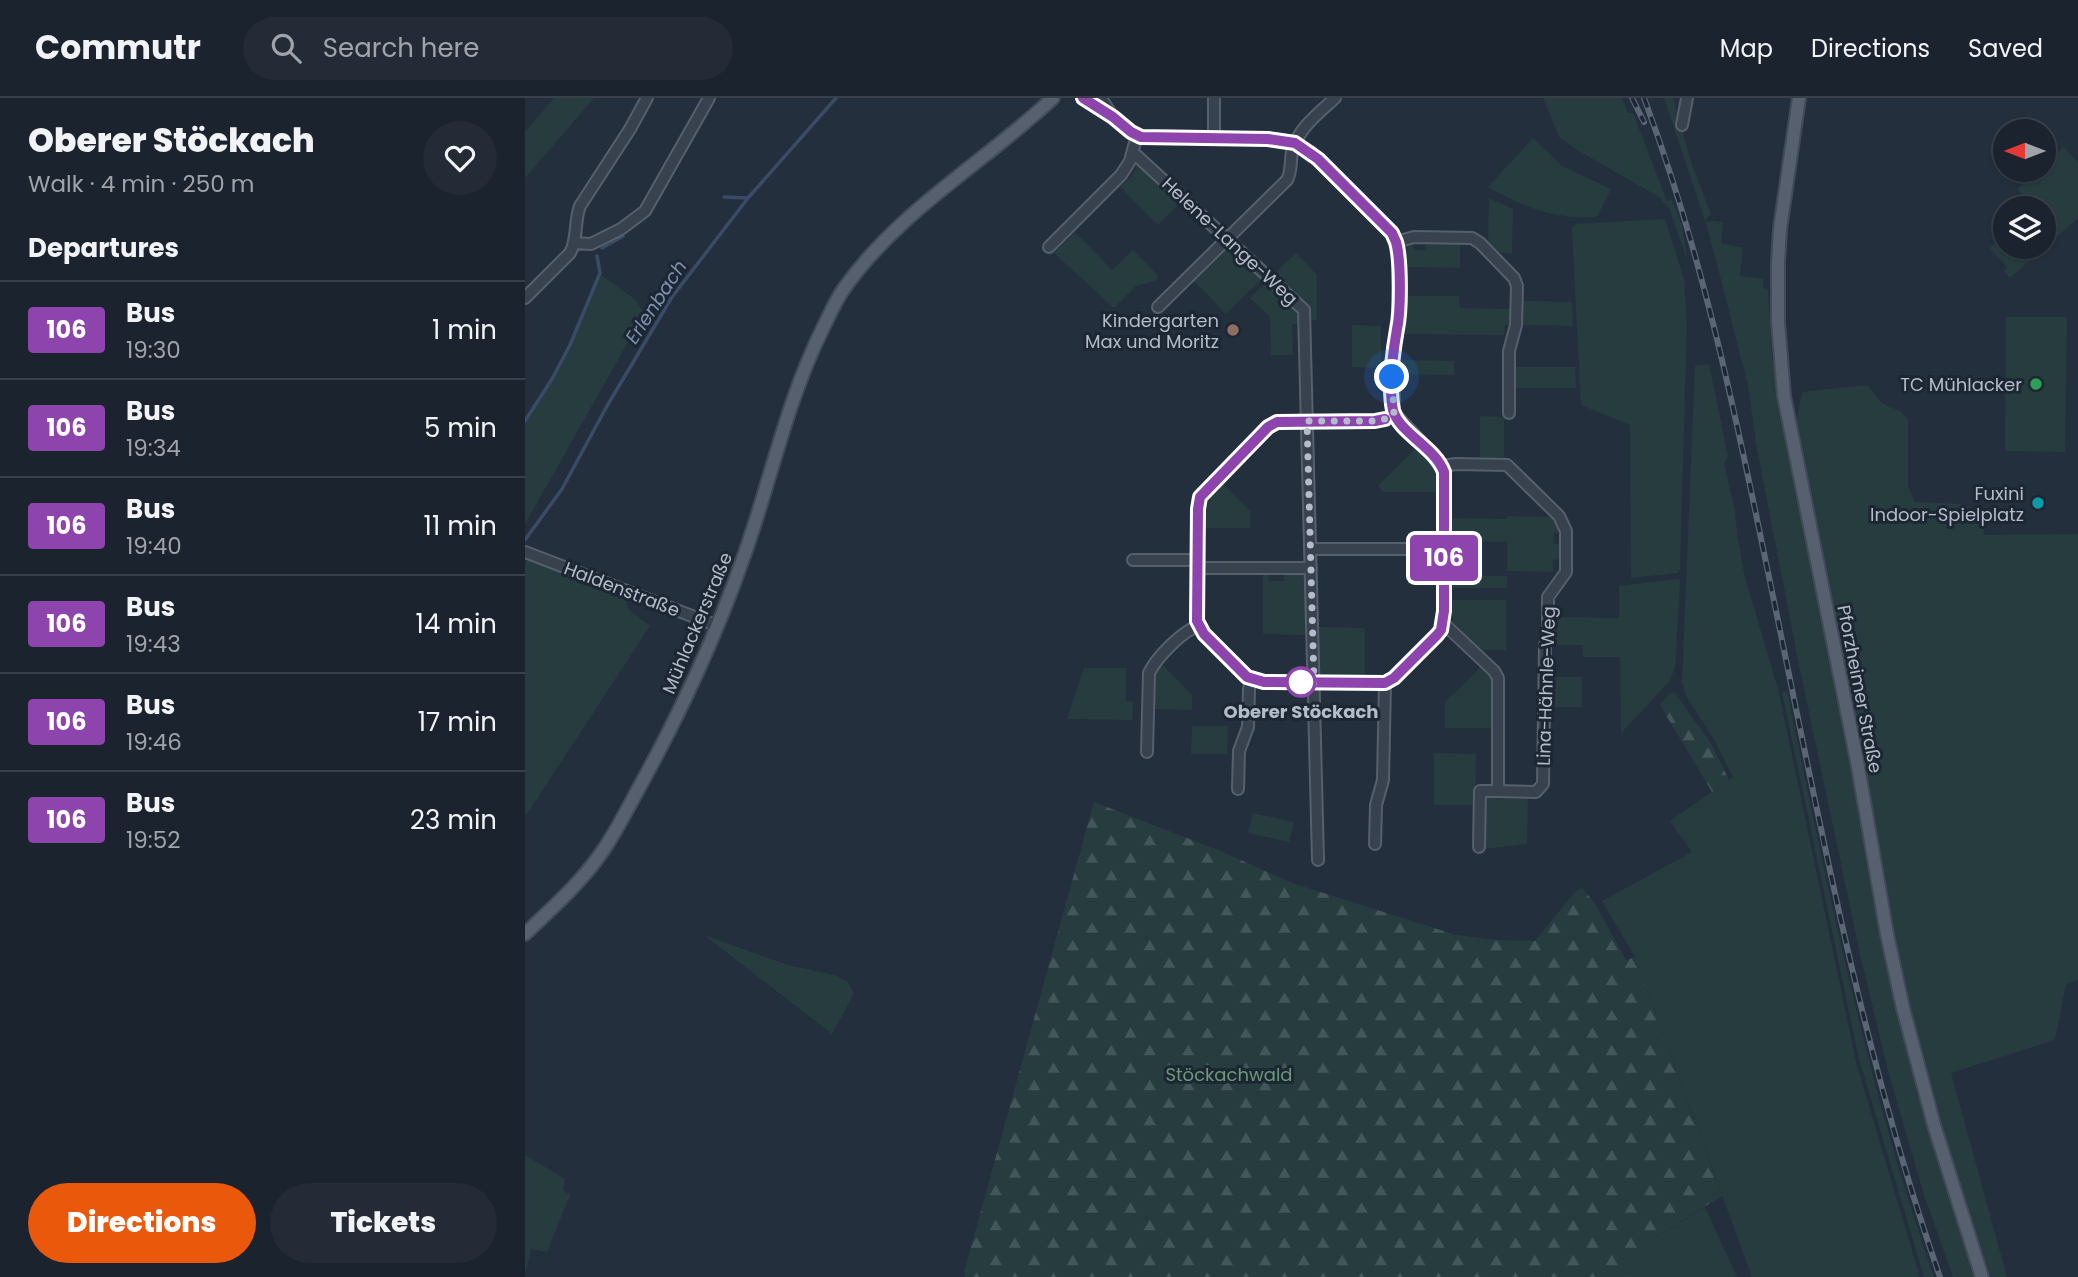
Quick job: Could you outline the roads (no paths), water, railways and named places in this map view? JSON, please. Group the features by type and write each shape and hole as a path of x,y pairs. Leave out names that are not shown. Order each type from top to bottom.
{"main road":[{"name":"Mühlackerstraße","path":"525,934 577,883 604,850 674,723 719,626 744,556 793,396 811,351 842,292 868,259 913,213 1025,124 1053,98"},
{"name":"Pforzheimer Straße","path":"1799,98 1780,229 1778,263 1778,322 1784,396 1898,983 1934,1125 1982,1277"}],"street":[{"path":"525,298 570,253 580,205 647,98"},
{"path":"574,243 591,244 621,229 645,211 709,98"},
{"path":"1083,98 1137,135 1157,138 1277,139 1295,143 1318,159 1392,233 1396,242 1398,328 1393,349 1394,414 1442,466 1445,478 1443,623 1437,635 1394,678 1385,683 1251,680 1199,626 1198,503 1202,492 1268,427 1283,421 1375,421 1394,414"},
{"path":"1101,98 1113,117"},
{"path":"1214,98 1214,138"},
{"path":"1158,307 1287,180 1295,143 1306,125 1335,98"},
{"path":"1682,125 1687,98"},
{"path":"1049,247 1121,175 1132,154 1137,135"},
{"name":"Helene-Lange-Weg","path":"1132,154 1304,310 1318,860"},
{"path":"1396,242 1414,237 1472,238 1514,278 1517,286 1517,317 1509,351 1509,413"},
{"name":"Lina-Hähnle-Weg","path":"1442,466 1507,465 1559,516 1566,531 1566,572 1549,597 1548,635 1545,645 1543,784 1536,792 1498,791"},
{"path":"1310,549 1444,549"},
{"name":"Haldenstraße","path":"528,553 719,626"},
{"path":"1133,561 1311,568"},
{"path":"1443,623 1494,671 1498,678 1498,791 1480,791 1479,847"},
{"path":"1147,752 1149,673 1155,663 1187,631 1199,626"},
{"path":"1238,789 1239,751 1248,727 1251,680"},
{"path":"1375,844 1376,805 1384,780 1385,683"}],"waterway":[{"name":"Erlenbach","path":"525,540 562,489 607,406 672,297 748,198 836,98"},
{"path":"724,197 748,198"},
{"path":"602,248 623,236"},
{"path":"525,421 570,345 600,273 597,256"}],"railway":[{"path":"1632,98 1644,122"},
{"path":"1644,98 1682,210 1713,323 1740,437 1840,918 1885,1099 1940,1277"}],"place":[{"name":"Kindergarten Max und Moritz","path":"1233,330"},
{"name":"TC Mühlacker","path":"2036,384"},
{"name":"Fuxini Indoor-Spielplatz","path":"2038,503"},
{"name":"Oberer Stöckach","path":"1301,682"}],"park label":[{"name":"Stöckachwald","path":"1229,1074"}]}
